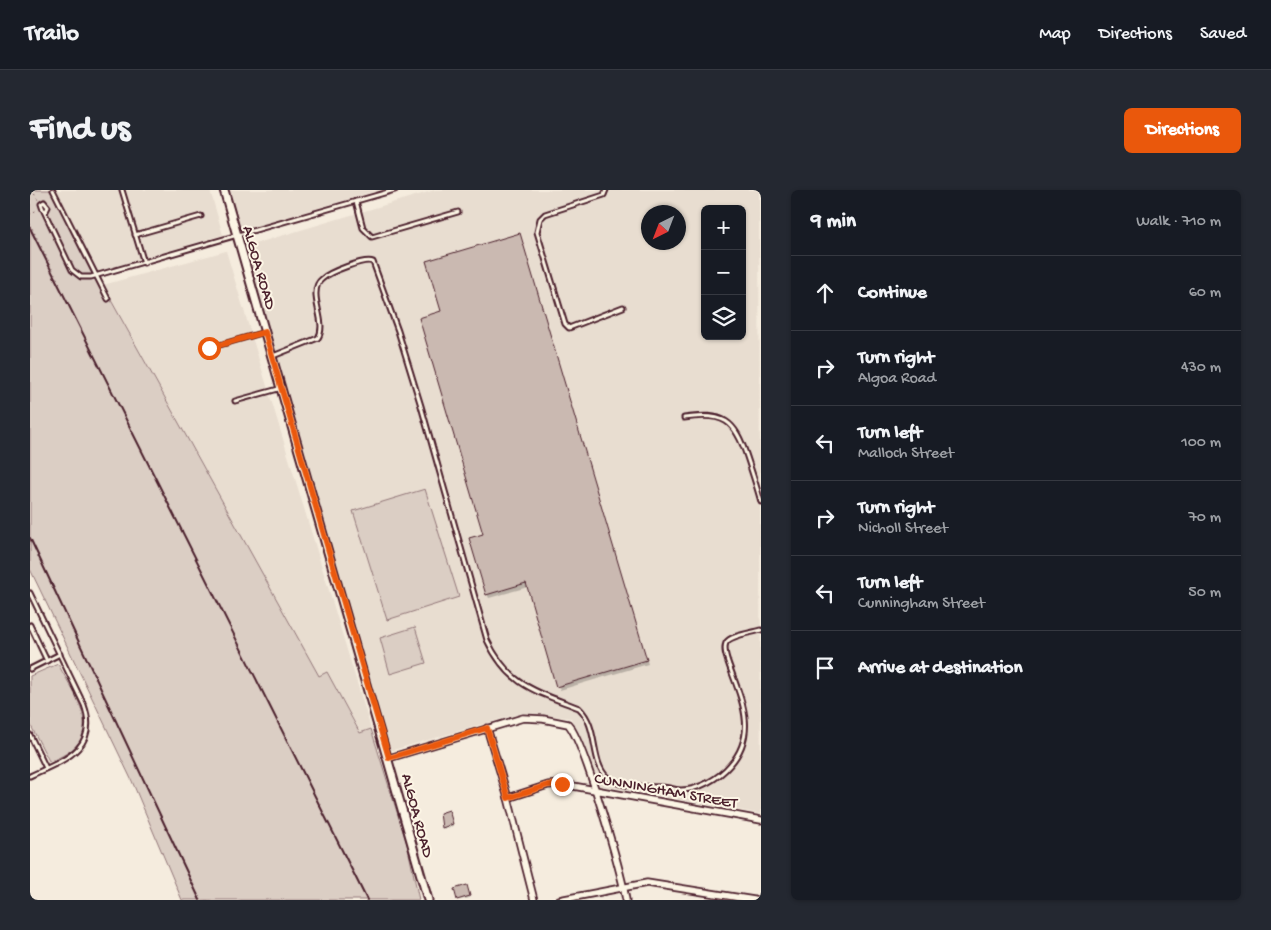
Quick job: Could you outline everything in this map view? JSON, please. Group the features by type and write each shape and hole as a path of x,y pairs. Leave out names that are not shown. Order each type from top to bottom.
{"street":[{"name":"ALGOA ROAD","path":"224,190 389,758 428,900"},
{"path":"389,758 487,728 528,718 562,722 571,728 594,790 624,887 626,900"},
{"path":"487,728 508,798 534,900"},
{"name":"CUNNINGHAM STREET","path":"508,798 553,784 761,820"},
{"path":"559,900 653,883 750,900"}],"lane":[{"path":"53,190 108,299"},
{"path":"122,190 144,263"},
{"path":"45,213 48,207 45,202 41,203 42,207 75,274 81,277 97,276 395,190"},
{"path":"606,190 604,195 545,214 540,219 537,232 565,324 572,328 623,308"},
{"path":"356,201 363,228 372,236 458,212"},
{"path":"135,235 201,216"},
{"path":"273,356 315,341 320,335 316,294 320,281 328,275 363,262 372,262 398,331 487,640 501,663 514,679 580,708 591,727 603,773 611,780 633,786 669,787 679,790 697,787 724,772 740,752 747,730 740,698 726,657 726,644 730,639 761,630"},
{"path":"209,348 265,332"},
{"path":"235,401 282,388"},
{"path":"684,418 713,416 729,422 735,428 753,473 761,502"},
{"path":"30,593 84,705 88,724 84,740 76,752 30,776"},
{"path":"30,625 47,661"},
{"path":"30,664 31,669 60,654"},
{"path":"30,735 46,768"}],"path":[{"path":"30,214 42,207 32,190"},
{"path":"30,224 60,284"}],"shaded area":[{"path":"30,190 50,190 319,676 327,672 360,733 371,729 407,844 419,900 182,900 132,781 30,569"},
{"path":"52,190 210,190 223,235 93,273"},
{"path":"229,190 380,190 240,231"},
{"path":"435,190 759,190 761,814 596,785 571,718 522,713 390,751 244,247"},
{"path":"226,251 371,729 361,733 327,673 319,677 103,285"},
{"path":"425,489 459,597 387,620 353,511"},
{"path":"415,627 426,663 390,674 380,638"},
{"path":"58,664 81,708 84,720 83,731 79,741 70,751 49,761 30,724 30,676"}],"building":[{"path":"520,233 647,660 556,687 526,583 486,595 469,538 483,534 419,318 441,311 426,261"},
{"path":"449,810 453,824 442,828 440,813"},
{"path":"467,885 470,896 457,900 454,889"}],"railway":[{"path":"30,228 367,900"},
{"path":"30,538 200,900"}],"route":[{"path":"209,348 265,332 389,758 487,728 508,798 548,785 562,784"}]}
